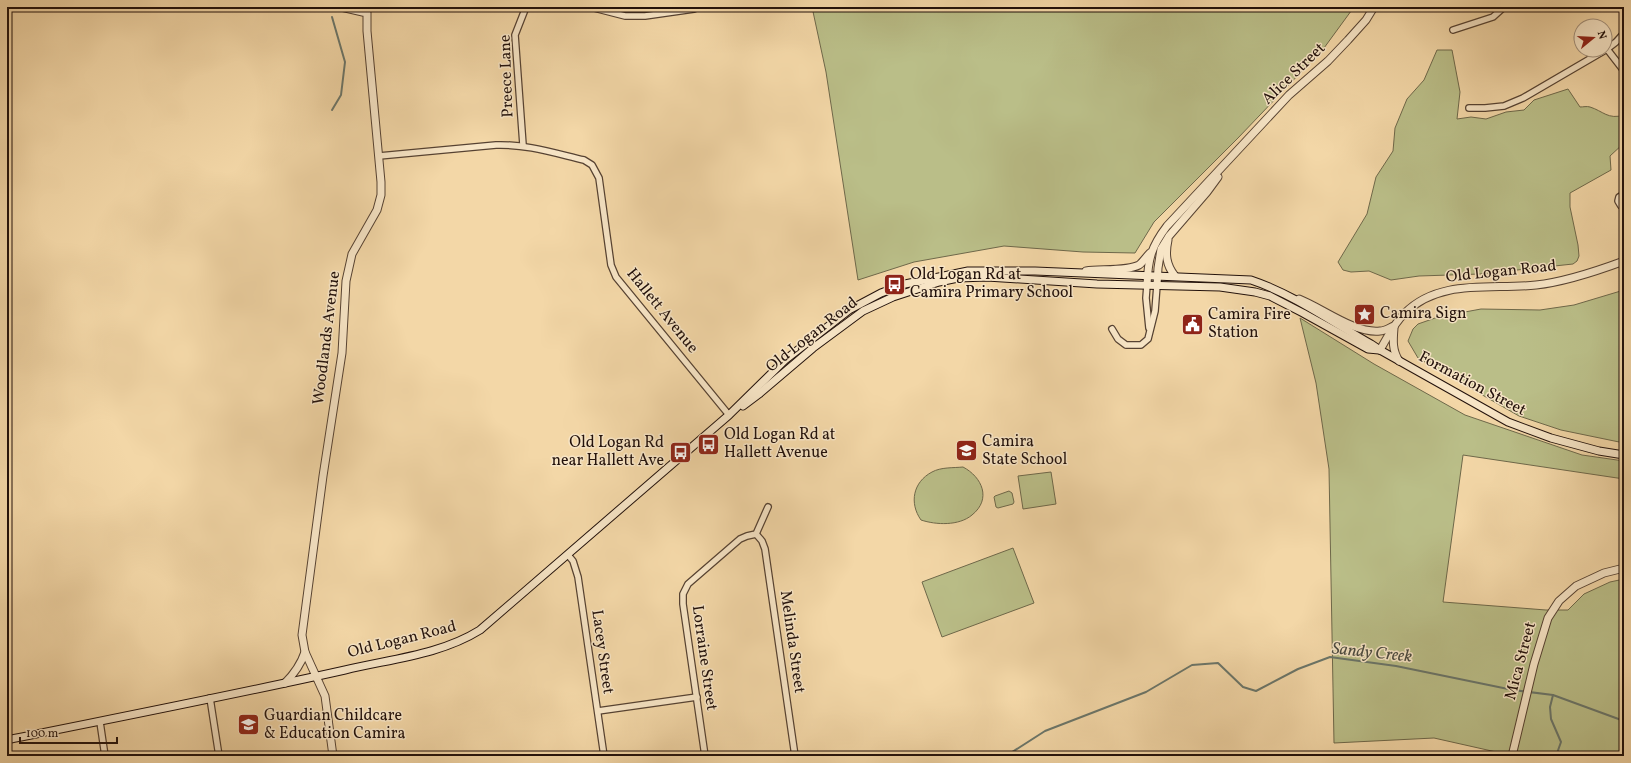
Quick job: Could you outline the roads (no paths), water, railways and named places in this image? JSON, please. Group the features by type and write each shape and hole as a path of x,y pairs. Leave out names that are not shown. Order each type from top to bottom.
{"main road":[{"path":"341,7 368,10"},
{"name":"Alice Street","path":"1147,285 1148,262 1158,237 1289,95 1328,61 1348,40 1366,20 1374,7"},
{"name":"Woodlands Avenue","path":"333,756 325,696 305,652 302,635 323,476 342,353 346,281 352,254 377,210 381,195 382,182 378,156 367,31 368,10"},
{"name":"Alice Street","path":"1157,285 1161,249 1169,236 1207,192 1231,159"},
{"path":"1169,236 1167,260 1170,270 1175,276"},
{"name":"Old Logan Road","path":"1078,272 1101,269 1122,269 1135,266 1143,261 1151,252"},
{"name":"Old Logan Road","path":"1380,350 1394,326 1410,308 1437,293 1457,289 1537,285 1599,270 1624,261"},
{"name":"Old Logan Road","path":"7,740 317,676 429,651 448,646 465,639 480,630 729,415 785,360 822,330 859,304 890,289 931,278 968,271 1078,272 1158,276"},
{"name":"Formation Street","path":"1158,276 1251,280 1269,286 1508,422 1551,438 1599,451 1624,455"},
{"name":"Old Logan Road","path":"729,415 759,394 851,318 888,299 939,282 958,278 979,277 1157,285"},
{"name":"Formation Street","path":"1157,285 1220,287 1270,296 1368,349 1380,350"},
{"path":"1269,286 1309,303 1354,326 1376,332 1386,330 1394,326 1393,347 1399,361"},
{"name":"Mica Street","path":"1512,756 1534,664 1548,618 1559,602 1576,586 1604,572 1624,568"},
{"path":"285,682 291,677 302,662 305,652"}],"street":[{"name":"Preece Lane","path":"523,145 515,35 526,7"},
{"path":"590,7 625,16 645,16 694,9"},
{"path":"1453,30 1493,17 1504,7"},
{"path":"1613,44 1624,33"},
{"path":"1613,57 1624,71"},
{"path":"1469,108 1504,106 1523,98 1592,58"},
{"name":"Hallett Avenue","path":"378,156 496,145 523,145 584,160 592,165 599,178 611,265 616,278 729,415"},
{"path":"1624,194 1619,197 1618,201 1621,206 1624,206"},
{"path":"1147,285 1146,298 1150,332"},
{"path":"1112,329 1118,339 1126,345 1141,345 1148,339 1155,311 1157,285"},
{"path":"756,534 768,507"},
{"name":"Lorraine Street","path":"706,756 683,604 683,594 688,584 740,539 756,534"},
{"name":"Melinda Street","path":"756,534 766,549 795,756"},
{"name":"Lacey Street","path":"568,555 573,561 578,577 604,756"},
{"path":"598,711 697,697"},
{"path":"210,698 219,756"},
{"path":"100,722 105,756"}],"waterway":[{"path":"332,17 345,62 341,95 332,110"},
{"name":"Sandy Creek","path":"1006,756 1045,731 1146,692 1192,665 1218,663 1243,687 1256,691 1298,669 1330,657 1396,666 1513,690 1553,695 1624,721"},
{"path":"1553,695 1550,707 1551,719 1561,742 1556,756"}],"place":[{"name":"Old Logan Rd at Camira Primary School","path":"894,284"},
{"name":"Camira Sign","path":"1365,314"},
{"name":"Camira Fire Station","path":"1192,324"},
{"name":"Old Logan Rd at Hallett Avenue","path":"709,444"},
{"name":"Camira State School","path":"967,451"},
{"name":"Old Logan Rd near Hallett Ave","path":"680,452"},
{"name":"Guardian Childcare & Education Camira","path":"248,725"}]}
